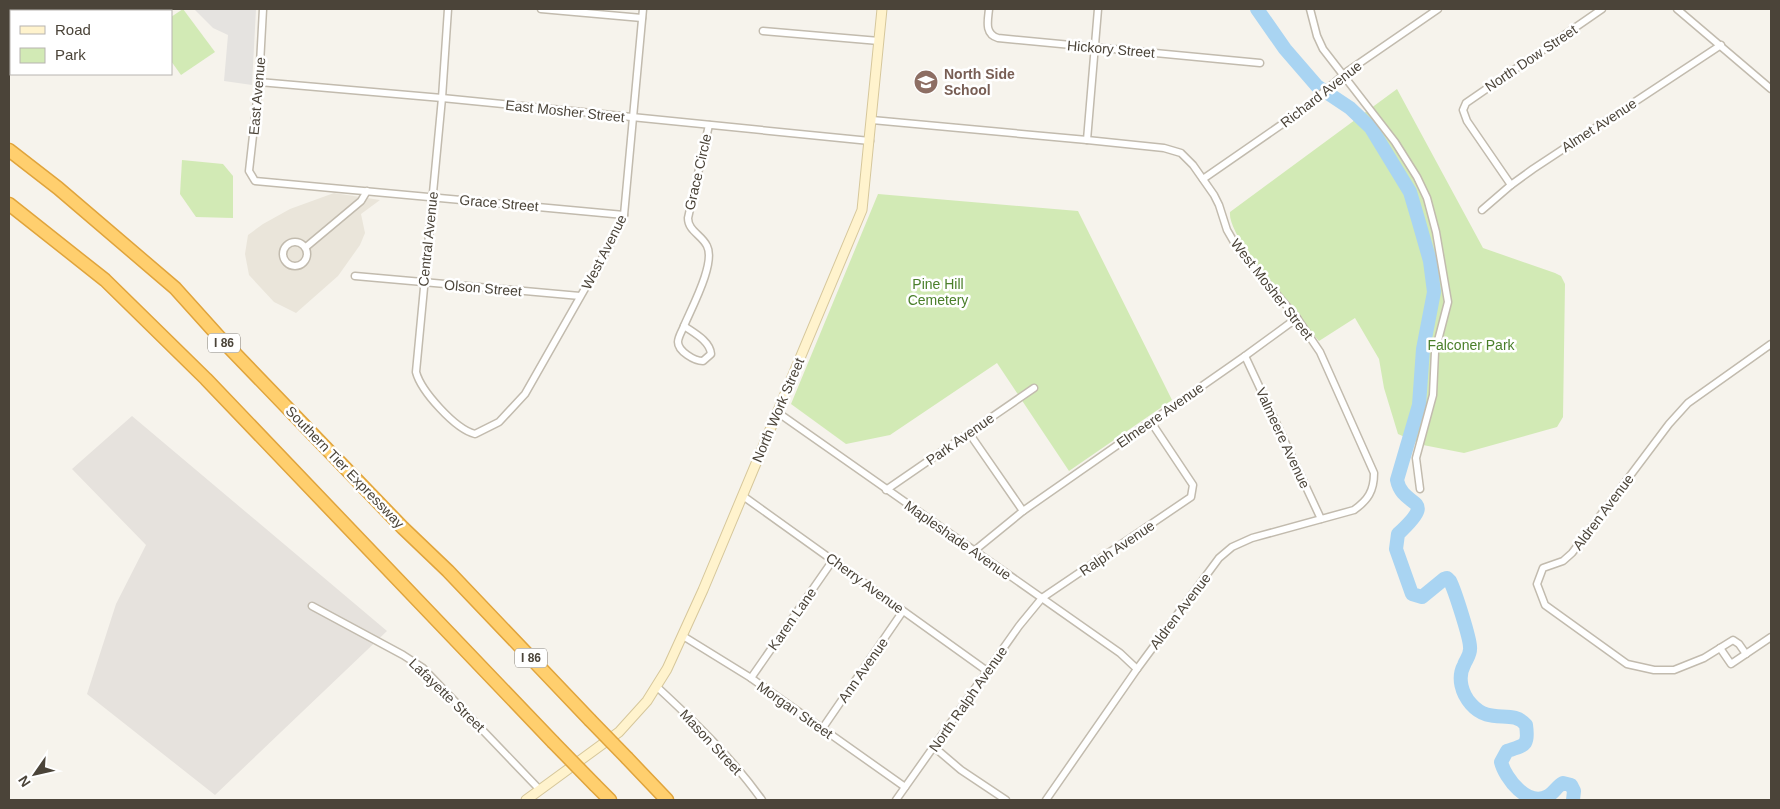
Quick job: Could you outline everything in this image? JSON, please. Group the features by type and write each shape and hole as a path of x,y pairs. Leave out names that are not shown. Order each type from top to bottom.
{"highway":[{"name":"Southern Tier Expressway","path":"9,150 58,188 175,288 220,338 667,800"},
{"name":"I 86","path":"9,204 105,280 206,379 610,800"}],"street":[{"name":"East Avenue","path":"255,181 250,170 259,82 263,9"},
{"name":"Central Avenue","path":"448,9 442,98 416,349 416,372 420,384 468,432 475,434 484,432"},
{"path":"541,9 642,18"},
{"name":"West Avenue","path":"484,432 499,422 526,394 624,215 643,9"},
{"name":"North Work Street","path":"526,800 619,732 647,701 683,636 862,210 882,9"},
{"name":"Hickory Street","path":"989,9 988,28 994,37 1260,63"},
{"path":"1087,140 1098,9"},
{"path":"1310,9 1317,36 1342,76 1395,142 1417,177 1427,198 1436,232 1448,302 1435,352 1433,396 1416,458 1420,489"},
{"name":"Richard Avenue","path":"1203,178 1322,96 1342,76 1438,9"},
{"name":"North Dow Street","path":"1511,185 1467,121 1463,110 1472,98 1602,9"},
{"path":"1677,9 1771,89"},
{"path":"763,30 879,40"},
{"name":"Almet Avenue","path":"1482,210 1511,185 1721,45"},
{"name":"East Mosher Street","path":"259,82 442,98 870,141"},
{"name":"West Mosher Street","path":"872,120 1173,150 1187,158 1203,178 1219,205 1227,230 1238,249 1297,318 1320,352 1372,466 1374,481 1369,497"},
{"name":"Grace Circle","path":"684,326 708,344 711,349 711,354 703,361 696,360 680,348 678,340 709,260 706,245 688,224 688,218 709,125"},
{"name":"Grace Street","path":"255,181 624,215"},
{"path":"306,247 360,201 367,191"},
{"name":"Olson Street","path":"355,276 580,296"},
{"name":"Elmeere Avenue","path":"974,551 1023,511 1297,318"},
{"name":"Aldren Avenue","path":"1746,654 1735,640 1704,658 1674,670 1640,668 1627,664 1550,611 1541,599 1537,584 1543,568 1563,561 1572,553 1682,409 1771,346"},
{"name":"Valmeere Avenue","path":"1245,356 1321,519"},
{"name":"Park Avenue","path":"886,490 1034,388"},
{"name":"Mapleshade Avenue","path":"777,412 1042,598 1120,654 1137,669"},
{"name":"Ralph Avenue","path":"1042,598 1191,497 1193,485 1151,422"},
{"path":"969,433 1023,511"},
{"name":"Cherry Avenue","path":"743,496 987,671"},
{"name":"Aldren Avenue","path":"1046,800 1137,669 1220,558 1232,548 1252,538 1354,510 1369,497"},
{"name":"Karen Lane","path":"751,678 833,560"},
{"name":"North Ralph Avenue","path":"896,800 987,671 1042,598"},
{"name":"Lafayette Street","path":"312,606 403,655 423,668 540,790"},
{"name":"Ann Avenue","path":"822,729 903,612"},
{"name":"Morgan Street","path":"683,636 751,678 905,787"},
{"path":"1720,648 1731,664 1771,637"},
{"name":"Mason Street","path":"656,686 693,720 737,768 762,800"},
{"path":"934,747 961,770 1006,800"}],"shaded area":[{"path":"194,9 256,9 252,85 224,81 228,35 213,28"},
{"path":"334,193 380,200 361,214 365,233 360,245 338,276 296,313 274,302 249,275 245,254 248,235 290,209"},
{"path":"132,416 387,631 215,795 87,694 116,604 146,545 72,469"}],"green space":[{"path":"83,9 164,9 164,10"},
{"path":"183,9 215,52 181,75 172,62 172,16"},
{"name":"Falconer Park","path":"1397,89 1483,248 1555,273 1561,276 1565,284 1563,417 1557,427 1464,453 1423,445 1398,434 1384,388 1379,359 1355,318 1319,341 1266,277 1240,240 1232,224 1230,212"},
{"path":"182,160 223,164 233,176 233,218 196,217 180,194"},
{"name":"Pine Hill Cemetery","path":"878,194 1078,211 1172,400 1069,471 997,363 890,435 846,444 791,404"}],"waterway":[{"path":"1257,9 1285,49 1317,86 1350,108 1371,128 1410,192 1430,261 1434,292 1423,349 1419,405 1397,480 1400,489 1418,508 1410,522 1398,534 1396,549 1412,594 1422,597 1444,579 1447,578 1450,581 1462,614 1470,647 1470,652 1461,675 1461,686 1468,700 1478,711 1493,716 1514,718 1526,725 1527,737 1524,744 1507,751 1501,762 1507,776 1518,790 1525,795 1540,799 1548,796 1563,783 1571,785 1574,791 1573,800"}],"place":[{"name":"North Side School","path":"926,82"}]}
